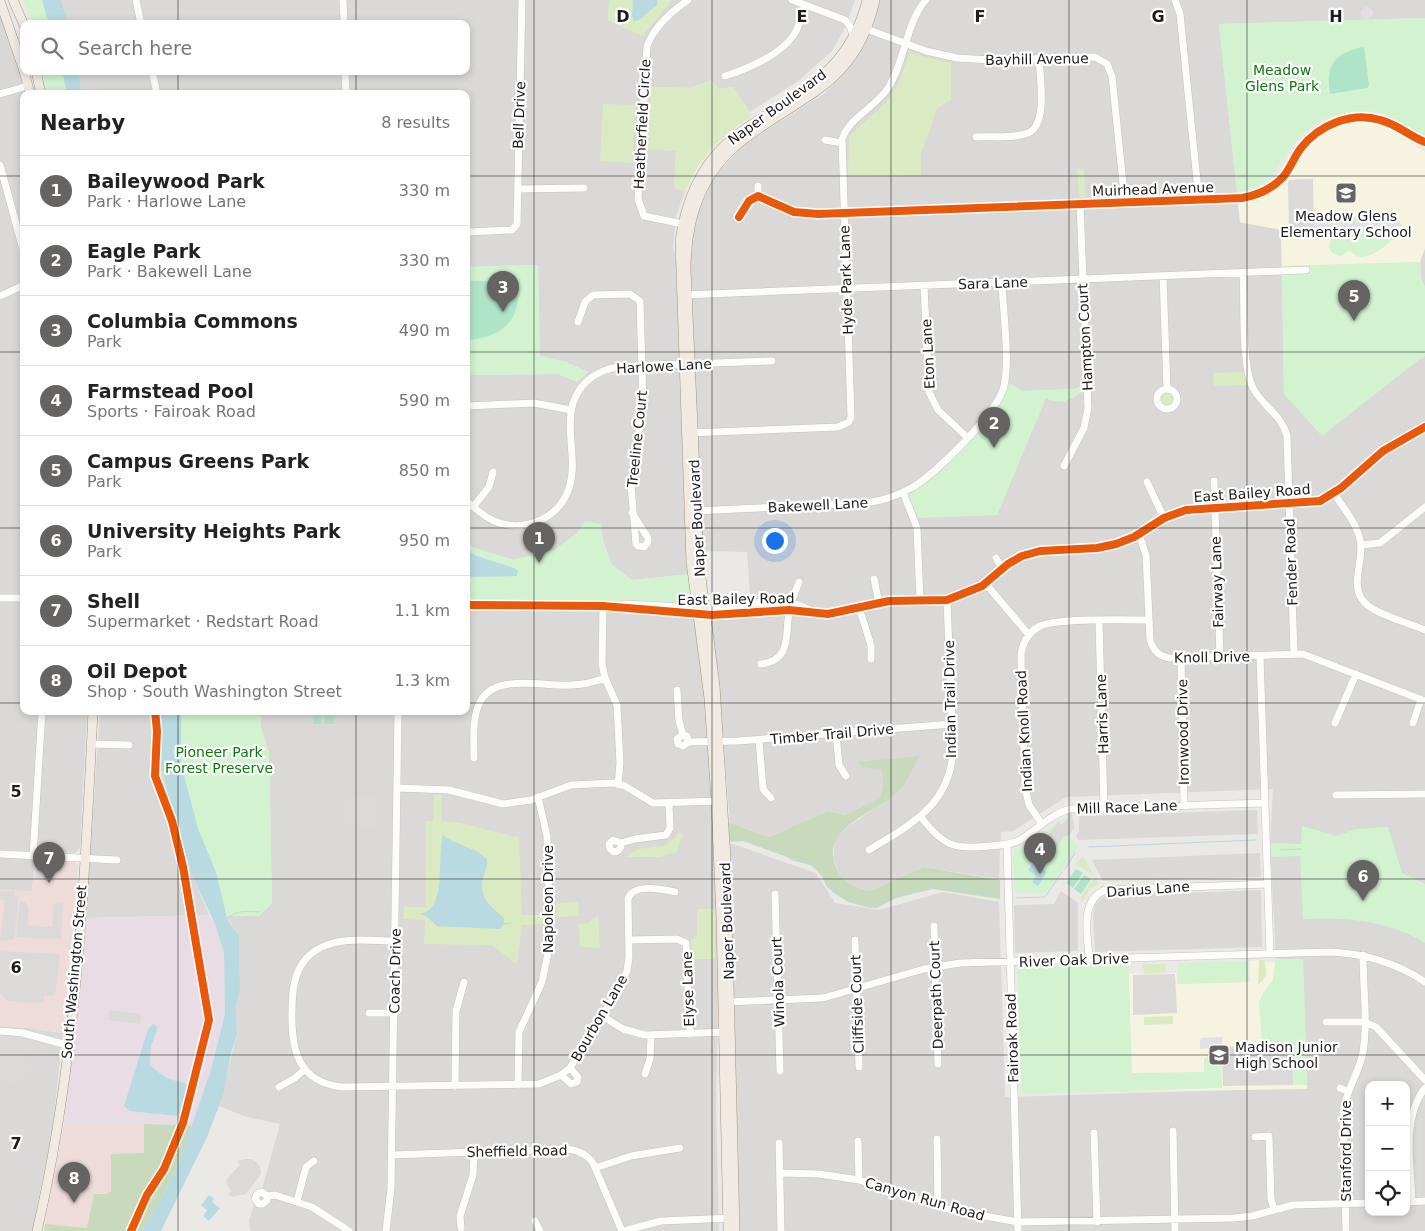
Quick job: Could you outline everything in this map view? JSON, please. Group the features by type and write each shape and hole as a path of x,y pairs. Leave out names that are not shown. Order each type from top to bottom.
{"main road":[{"path":"13,0 22,20"},
{"name":"Naper Boulevard","path":"728,1231 731,1218 727,1032 719,801 715,742 715,686 701,610 692,511 684,295 686,225 695,186 717,153 746,128 820,78 843,55 862,28 862,16 867,0"},
{"name":"Naper Boulevard","path":"686,225 705,184 729,152 833,78 855,52 862,28 875,0"},
{"path":"0,1 20,59"},
{"path":"25,75 29,90"},
{"path":"37,75 40,90"},
{"name":"South Washington Street","path":"37,1231 58,1128 68,1045 85,858 93,715"},
{"name":"Naper Boulevard","path":"731,1218 735,1231"}],"street":[{"path":"136,0 140,20"},
{"path":"343,0 344,20"},
{"name":"Bell Drive","path":"470,232 509,231 515,228 518,221 522,0"},
{"name":"Heatherfield Circle","path":"686,225 644,216 638,199 647,46 650,37 675,10 688,0"},
{"path":"792,0 845,20 856,19 862,16"},
{"path":"825,140 842,143 848,128 887,90 907,45 915,16 926,0"},
{"path":"1175,0 1180,14 1199,200"},
{"path":"725,76 747,70 785,45 796,31 805,5"},
{"path":"845,20 850,26 854,37"},
{"name":"Bayhill Avenue","path":"862,28 935,54 965,59 1095,57 1105,62 1112,76 1126,203"},
{"path":"1105,62 1110,55"},
{"path":"976,137 1021,135 1038,129 1041,111 1039,59"},
{"path":"153,75 157,90"},
{"path":"345,75 346,90"},
{"path":"0,94 20,91"},
{"name":"Muirhead Avenue","path":"757,196 794,212 844,213 1242,198 1264,192 1283,176 1295,155 1308,140 1336,122 1352,118 1379,119 1425,142"},
{"name":"Hyde Park Lane","path":"689,433 838,428 848,424 852,417 842,143"},
{"path":"0,166 20,238"},
{"path":"739,217 749,201 757,196 758,186"},
{"path":"518,189 584,188"},
{"name":"Hampton Court","path":"1064,466 1084,428 1088,415 1080,203"},
{"name":"Sara Lane","path":"684,295 1306,270"},
{"name":"Fender Road","path":"1243,273 1248,371 1255,391 1278,417 1286,432 1294,654"},
{"path":"1163,276 1167,389"},
{"name":"Bakewell Lane","path":"692,511 856,504 878,501 903,492 932,474 995,405 1004,385 1002,283"},
{"name":"Eton Lane","path":"924,286 929,392 938,410 967,436"},
{"path":"0,296 20,287"},
{"name":"Treeline Court","path":"578,322 585,302 591,296 630,294 636,296 641,303 643,404 632,470 632,513"},
{"name":"Harlowe Lane","path":"470,504 490,519 514,526 540,521 555,510 566,496 572,476 571,410 580,389 593,376 617,367 772,361"},
{"path":"470,406 534,403 571,410"},
{"name":"East Bailey Road","path":"470,605 603,606 701,610 790,607 834,613 879,603 947,600 967,594 986,584 1002,568 1032,552 1105,546 1139,534 1164,518 1186,510 1320,501 1334,494 1373,458 1425,427"},
{"path":"474,507 489,487 493,472"},
{"name":"Fairway Lane","path":"1214,481 1220,657"},
{"path":"1147,482 1164,518"},
{"path":"903,492 917,528 920,600"},
{"path":"1334,494 1356,526 1361,545 1357,582 1362,600 1373,609 1425,630"},
{"path":"1361,545 1377,544 1384,540 1425,506"},
{"name":"Knoll Drive","path":"1139,534 1146,555 1150,640 1155,651 1166,658 1309,655 1423,700"},
{"path":"996,558 1002,568"},
{"path":"874,579 879,603"},
{"path":"761,664 773,661 782,653 787,638 790,607 799,582"},
{"path":"986,584 1029,635 1048,623 1149,620"},
{"path":"0,598 20,598"},
{"name":"Indian Trail Drive","path":"869,850 922,816 938,797 950,770 953,756 947,600"},
{"path":"603,606 602,664 605,678 617,706 620,763 618,784"},
{"path":"859,608 871,645 871,659"},
{"name":"Harris Lane","path":"1099,621 1104,808"},
{"name":"Indian Knoll Road","path":"1029,635 1021,652 1025,787 1029,805 1042,824"},
{"path":"1260,656 1270,954"},
{"name":"Ironwood Drive","path":"1181,658 1184,805"},
{"path":"1336,723 1356,674"},
{"path":"474,758 477,707 482,698 492,689 502,685 515,684 572,685 605,678"},
{"name":"Timber Trail Drive","path":"676,690 678,721 683,735 687,736 688,742 759,740 952,724"},
{"path":"1413,723 1423,700"},
{"path":"33,856 42,715"},
{"name":"Coach Drive","path":"386,1231 390,1205 392,1155 398,715"},
{"path":"836,734 839,765 846,776"},
{"path":"759,740 763,789 770,798"},
{"path":"92,744 129,745"},
{"path":"397,788 449,790 503,804 522,802 571,785 618,784 646,800 669,803 719,801"},
{"path":"1336,795 1425,794"},
{"name":"Napoleon Drive","path":"518,1085 519,1032 542,982 550,943 547,836 538,797"},
{"path":"621,843 666,835 670,828 669,803"},
{"name":"Mill Race Lane","path":"922,816 939,838 954,846 973,848 1007,845 1020,840 1060,812 1070,809 1265,803"},
{"name":"Fairoak Road","path":"1007,845 1018,1231"},
{"path":"0,854 117,860"},
{"name":"Darius Lane","path":"1089,959 1088,911 1093,897 1105,890 1268,884"},
{"name":"Bourbon Lane","path":"305,1069 313,1077 332,1085 518,1085 539,1084 561,1076 570,1068 619,989 627,971 629,940 628,899 630,892 634,890 657,889 675,892"},
{"name":"Winola Court","path":"775,894 780,1071"},
{"name":"Deerpath Court","path":"934,926 938,1064"},
{"name":"Elyse Lane","path":"629,940 677,939 686,943 690,1034"},
{"name":"Cliffside Court","path":"855,940 859,1067"},
{"path":"279,1087 295,1078 305,1069 295,1053 291,1032 293,985 303,962 314,951 336,942 395,941"},
{"name":"River Oak Drive","path":"726,1002 823,998 858,990 935,967 960,963 1332,952 1363,955 1390,963 1425,982"},
{"name":"Stanford Drive","path":"1346,1231 1344,1089 1363,1054 1363,955"},
{"path":"455,1086 456,1011 464,982"},
{"path":"369,1013 394,1013"},
{"path":"602,1016 629,1032 651,1035 727,1032"},
{"path":"1326,1022 1364,1022 1383,1031 1425,1080"},
{"path":"0,1031 23,1033 68,1045"},
{"path":"645,1074 650,1058 651,1035"},
{"path":"561,1076 571,1084 576,1082 578,1077 570,1068"},
{"path":"1410,1171 1411,1121 1416,1104 1425,1088"},
{"path":"1172,1131 1175,1231"},
{"path":"1094,1133 1097,1222"},
{"path":"1255,1137 1269,1136 1271,1198 1274,1209"},
{"path":"937,1139 938,1206"},
{"path":"858,1141 859,1180"},
{"path":"779,1143 781,1231"},
{"path":"595,1168 631,1156 680,1148"},
{"name":"Sheffield Road","path":"392,1155 569,1149 588,1156 623,1231"},
{"path":"461,1228 460,1216 473,1175 474,1152"},
{"path":"296,1201 306,1167 314,1161"},
{"name":"Canyon Run Road","path":"780,1173 819,1174 859,1180 938,1206 987,1218 1018,1222 1097,1222 1246,1217 1293,1205 1365,1203"},
{"path":"267,1196 296,1201 312,1207 350,1231"},
{"path":"1410,1202 1425,1201"},
{"path":"623,1231 661,1221 731,1218"},
{"path":"535,1221 540,1231"}],"shaded area":[{"path":"61,0 609,0 608,20 642,36 671,0 855,0 846,26 832,51 798,81 750,112 733,87 719,89 711,80 690,88 651,87 676,151 674,187 685,192 676,216 673,247 676,259 685,516 690,574 632,580 612,565 603,541 601,524 577,533 555,550 513,560 470,545 470,375 558,374 577,382 588,372 564,361 540,357 538,265 470,267 470,90 81,90 79,75 470,75 470,20 67,20"},
{"path":"879,0 1425,0 1425,18 1219,24 1240,222 1281,230 1284,394 1423,358 1425,355 1425,1231 738,1231 730,843 816,873 835,903 879,910 943,892 999,902 1005,1097 1307,1088 1303,959 1276,959 1270,843 1273,789 1066,797 1013,831 1001,832 999,879 923,867 870,891 848,884 839,874 833,858 835,838 846,828 899,792 919,756 862,767 881,768 883,783 880,798 845,815 828,811 769,837 730,823 719,687 707,609 751,607 747,552 700,551 690,252 694,219 713,178 743,145 825,93 847,69 873,27","holes":["1009,383 1022,391 1075,389 1083,384 1064,402 1046,397 997,515 957,516 908,495 929,481 945,467 1001,404"]},
{"path":"1365,7 1369,7 1373,13 1369,19 1365,19 1361,15 1361,11"},
{"path":"0,11 24,84 0,90"},
{"path":"20,92 20,715 87,715 80,848 75,853 0,850 0,97"},
{"name":"Meadow Glens Elementary School","path":"1359,122 1394,130 1425,152 1425,248 1420,262 1282,266 1281,230 1240,222 1238,202 1263,195 1318,136 1338,125"},
{"path":"1313,179 1314,236 1289,238 1288,181"},
{"path":"1313,211 1331,213 1333,223 1339,226 1344,223 1345,215 1347,215 1348,222 1351,224 1359,223 1361,214 1363,214 1366,223 1372,225 1376,221 1376,211 1395,211 1402,226 1396,226 1396,233 1393,233 1390,226 1383,228 1382,226 1357,227 1355,231 1350,229 1347,234 1349,238 1351,237 1349,242 1346,237 1338,240 1332,238 1331,228 1313,229"},
{"path":"1425,248 1425,287 1421,278 1420,262"},
{"path":"470,608 613,610 694,617 708,721 719,951 716,1108 719,1231 250,1231 249,1220 254,1205 252,1196 255,1191 262,1189 280,1124 247,1117 219,1106 237,1034 236,1008 240,989 239,935 226,916 259,916 272,903 269,753 261,728 260,715 395,715 391,903 399,904 402,715 470,715"},
{"path":"100,715 162,715 161,765 166,788 190,869 209,915 86,918"},
{"path":"346,796 378,797 377,827 345,826"},
{"path":"1257,810 1258,834 1079,840 1076,837 1079,830 1079,816"},
{"path":"1072,812 1074,828 1069,836 1064,836 1049,857 1024,840 1029,837 1031,842 1036,837 1043,841 1058,822 1062,825 1068,818 1066,813"},
{"path":"1260,853 1261,877 1103,881 1092,860"},
{"path":"0,858 35,859 32,892 0,890"},
{"path":"35,859 75,861 78,865 63,1033 0,1026 0,890 32,891"},
{"path":"41,863 58,864 52,875 47,873 45,880 36,879 37,865"},
{"path":"1261,890 1262,947 1095,952 1093,914 1096,903 1105,896"},
{"path":"0,891 15,891 15,895 19,896 14,939 0,941 5,901 0,900"},
{"path":"1061,891 1078,903 1078,951 1015,953 1014,905 1054,904"},
{"path":"20,901 25,902 29,908 27,924 29,926 52,927 54,903 63,903 61,939 16,937"},
{"path":"209,915 215,924 224,953 225,1014 211,1070 192,1125 64,1124 86,918"},
{"path":"0,951 60,954 55,995 44,996 44,1003 7,1001 0,993"},
{"name":"Madison Junior High School","path":"1259,960 1259,962 1302,961 1307,1089 1132,1091 1129,974 1176,973 1177,984 1250,982 1250,961"},
{"path":"1175,974 1177,1013 1133,1015 1133,975"},
{"path":"110,1010 141,1014 140,1024 108,1020"},
{"path":"0,1026 63,1033 52,1132 32,1231 0,1231"},
{"path":"0,1035 27,1039 52,1048 51,1059 44,1057 43,1060 16,1050 18,1046 14,1045 13,1053 16,1052 32,1064 20,1081 11,1084 0,1079"},
{"path":"1222,1037 1222,1047 1200,1049 1200,1040 1202,1038"},
{"path":"1292,1046 1293,1085 1223,1086 1222,1047"},
{"path":"64,1124 144,1124 144,1153 109,1193 94,1194 87,1229 45,1224"},
{"path":"252,1159 260,1166 261,1174 246,1194 232,1197 228,1194 232,1191 226,1184 227,1179 240,1165 238,1161"}],"green space":[{"path":"24,0 54,0 58,20 31,20"},
{"path":"609,0 633,0 632,17 634,21 657,5 657,0 672,1 642,36 608,20"},
{"name":"Meadow Glens Park","path":"1425,18 1425,135 1377,112 1354,111 1332,116 1312,126 1303,134 1267,180 1250,189 1237,192 1219,24"},
{"path":"1364,47 1369,85 1367,88 1330,94 1329,75 1335,61 1346,52"},
{"path":"910,53 951,63 951,99 937,109 921,154 921,175 848,176 849,136 886,102 898,84"},
{"path":"43,75 69,75 72,90 45,90"},
{"path":"712,80 719,89 733,87 752,116 712,148 696,169 685,192 674,187 676,151 648,150 651,87 690,88"},
{"path":"603,104 635,105 632,163 600,161"},
{"path":"1077,169 1084,169 1086,197 1079,197"},
{"path":"1363,214 1376,214 1376,221 1368,224 1364,221"},
{"path":"1332,215 1345,215 1344,223 1336,225"},
{"path":"1361,216 1357,225 1348,222 1347,217"},
{"path":"1382,226 1388,228 1395,238 1373,254 1361,257 1355,255 1350,250 1341,256 1334,254 1330,250 1329,244 1332,238 1340,240 1346,237 1350,241 1357,227"},
{"path":"1420,262 1421,278 1425,287 1425,355 1322,436 1284,394 1282,266"},
{"path":"538,265 540,356 564,361 588,372 577,382 558,374 470,375 470,267"},
{"path":"470,281 518,281 517,306 508,324 491,335 470,339"},
{"path":"1245,372 1248,385 1214,386 1213,373"},
{"path":"1009,383 1022,391 1075,389 1084,383 1084,391 1070,399 1061,401 1046,398 997,515 918,518 908,495 929,481 945,467 1001,404"},
{"path":"1169,393 1172,394 1172,404 1165,405 1162,404 1161,397 1162,394"},
{"path":"585,521 601,524 603,541 612,565 632,580 690,574 692,602 686,604 470,600 470,545 513,560 555,550 577,533"},
{"name":"Pioneer Park Forest Preserve","path":"169,715 260,715 261,728 269,753 272,903 259,916 222,916 202,867"},
{"path":"313,715 321,715 321,724 313,724"},
{"path":"325,715 333,715 333,724 325,724"},
{"path":"920,756 898,792 853,822 843,831 836,841 833,852 838,871 848,883 870,891 923,867 1000,880 1000,899 933,889 896,898 877,908 870,908 848,902 834,893 826,886 822,876 812,866 743,841 729,842 728,823 769,837 828,811 845,815 880,798 883,783 881,769 862,767 858,762"},
{"path":"434,795 442,795 442,821 461,823 519,837 522,915 544,915 544,924 522,925 517,964 492,945 424,944 425,920 403,919 404,907 426,907 426,821 434,821"},
{"path":"1067,816 1074,828 1069,836 1078,847 1046,893 1015,893 1013,850 1020,848"},
{"path":"1302,826 1337,836 1356,829 1388,827 1402,873 1425,884 1425,943 1396,929 1366,922 1335,919 1303,919 1300,856 1270,857 1270,843 1301,844"},
{"path":"678,833 683,833 683,835 676,852 659,857 627,857 640,849 667,844"},
{"path":"1083,856 1095,877 1076,864"},
{"path":"1076,869 1083,873 1073,888 1066,883"},
{"path":"1084,875 1091,879 1081,894 1074,889"},
{"path":"1095,877 1099,884 1091,888 1082,901 1080,898"},
{"path":"578,902 579,916 557,917 556,903"},
{"path":"697,909 715,909 715,959 692,959 691,939 694,939 697,934"},
{"path":"598,915 600,948 580,947 579,924 588,923"},
{"path":"1303,959 1307,1085 1293,1085 1292,1044 1262,1043 1259,1003 1263,993 1273,980 1275,960"},
{"path":"1259,960 1265,960 1266,976 1258,985"},
{"path":"1247,961 1248,982 1178,984 1177,963"},
{"path":"1143,964 1165,964 1165,972 1144,974"},
{"path":"1128,965 1132,1073 1204,1072 1204,1058 1207,1058 1207,1055 1221,1055 1222,1088 1022,1094 1017,968"},
{"path":"1173,1016 1173,1024 1144,1025 1144,1017"},
{"path":"144,1124 192,1125 179,1162 160,1201 141,1231 44,1231 45,1224 87,1228 94,1194 106,1194 111,1191 111,1154 144,1153"}],"water":[{"path":"42,0 61,0 67,20 48,20"},
{"path":"633,0 657,0 657,5 639,20 634,21 632,16"},
{"path":"63,75 79,75 81,90 66,90"},
{"path":"470,552 514,568 518,571 517,576 470,577"},
{"path":"162,715 181,715 181,763 198,829 216,872 227,919 239,935 240,989 236,1008 237,1034 231,1053 223,1095 207,1137 161,1231 141,1231 160,1201 179,1162 211,1070 225,1014 224,953 215,924 192,875 171,808 161,765"},
{"path":"443,834 446,838 478,852 487,859 482,891 490,906 504,918 504,924 500,929 437,926 426,916 420,914 431,908 435,902 440,878"},
{"path":"1035,860 1040,863 1038,866 1047,872 1038,886 1032,882 1036,876 1028,870"},
{"path":"153,1024 158,1027 151,1046 150,1064 166,1077 185,1083 190,1090 184,1108 176,1116 130,1111 124,1106 148,1029"},
{"path":"209,1195 214,1199 212,1202 220,1208 209,1221 203,1216 207,1210 201,1205"}],"waterway":[{"path":"729,837 761,844 781,852 792,860 814,865 824,875 826,882 837,893 852,901 871,906 901,894 935,885 964,887 994,896"},
{"path":"1089,847 1256,840"},
{"path":"1280,850 1301,849"},
{"path":"1065,869 1075,853"},
{"path":"1016,898 1045,897 1062,872"},
{"path":"227,919 230,916 245,911 259,912"},
{"path":"504,924 511,923"}],"cycle path":[{"path":"739,217 749,201 758,196 794,212 818,214 1242,198 1259,193 1274,185 1285,174 1308,140 1337,122 1358,117 1380,120 1392,124 1425,142"},
{"path":"470,605 603,606 712,615 789,610 828,614 889,601 947,600 982,586 1008,564 1022,556 1040,551 1097,548 1116,544 1134,537 1164,518 1186,510 1320,501 1341,488 1383,451 1425,427"},
{"path":"131,1231 147,1195 164,1169 183,1123 209,1020 183,867 172,821 155,776 157,731 155,715"}],"place":[{"name":"Meadow Glens Elementary School","path":"1346,193"},
{"name":"Columbia Commons","path":"503,312"},
{"name":"Campus Greens Park","path":"1354,321"},
{"name":"Eagle Park","path":"994,448"},
{"name":"Baileywood Park","path":"539,563"},
{"name":"Farmstead Pool","path":"1040,874"},
{"name":"Shell","path":"49,883"},
{"name":"University Heights Park","path":"1363,901"},
{"name":"Madison Junior High School","path":"1219,1055"},
{"name":"Oil Depot","path":"74,1203"}]}
